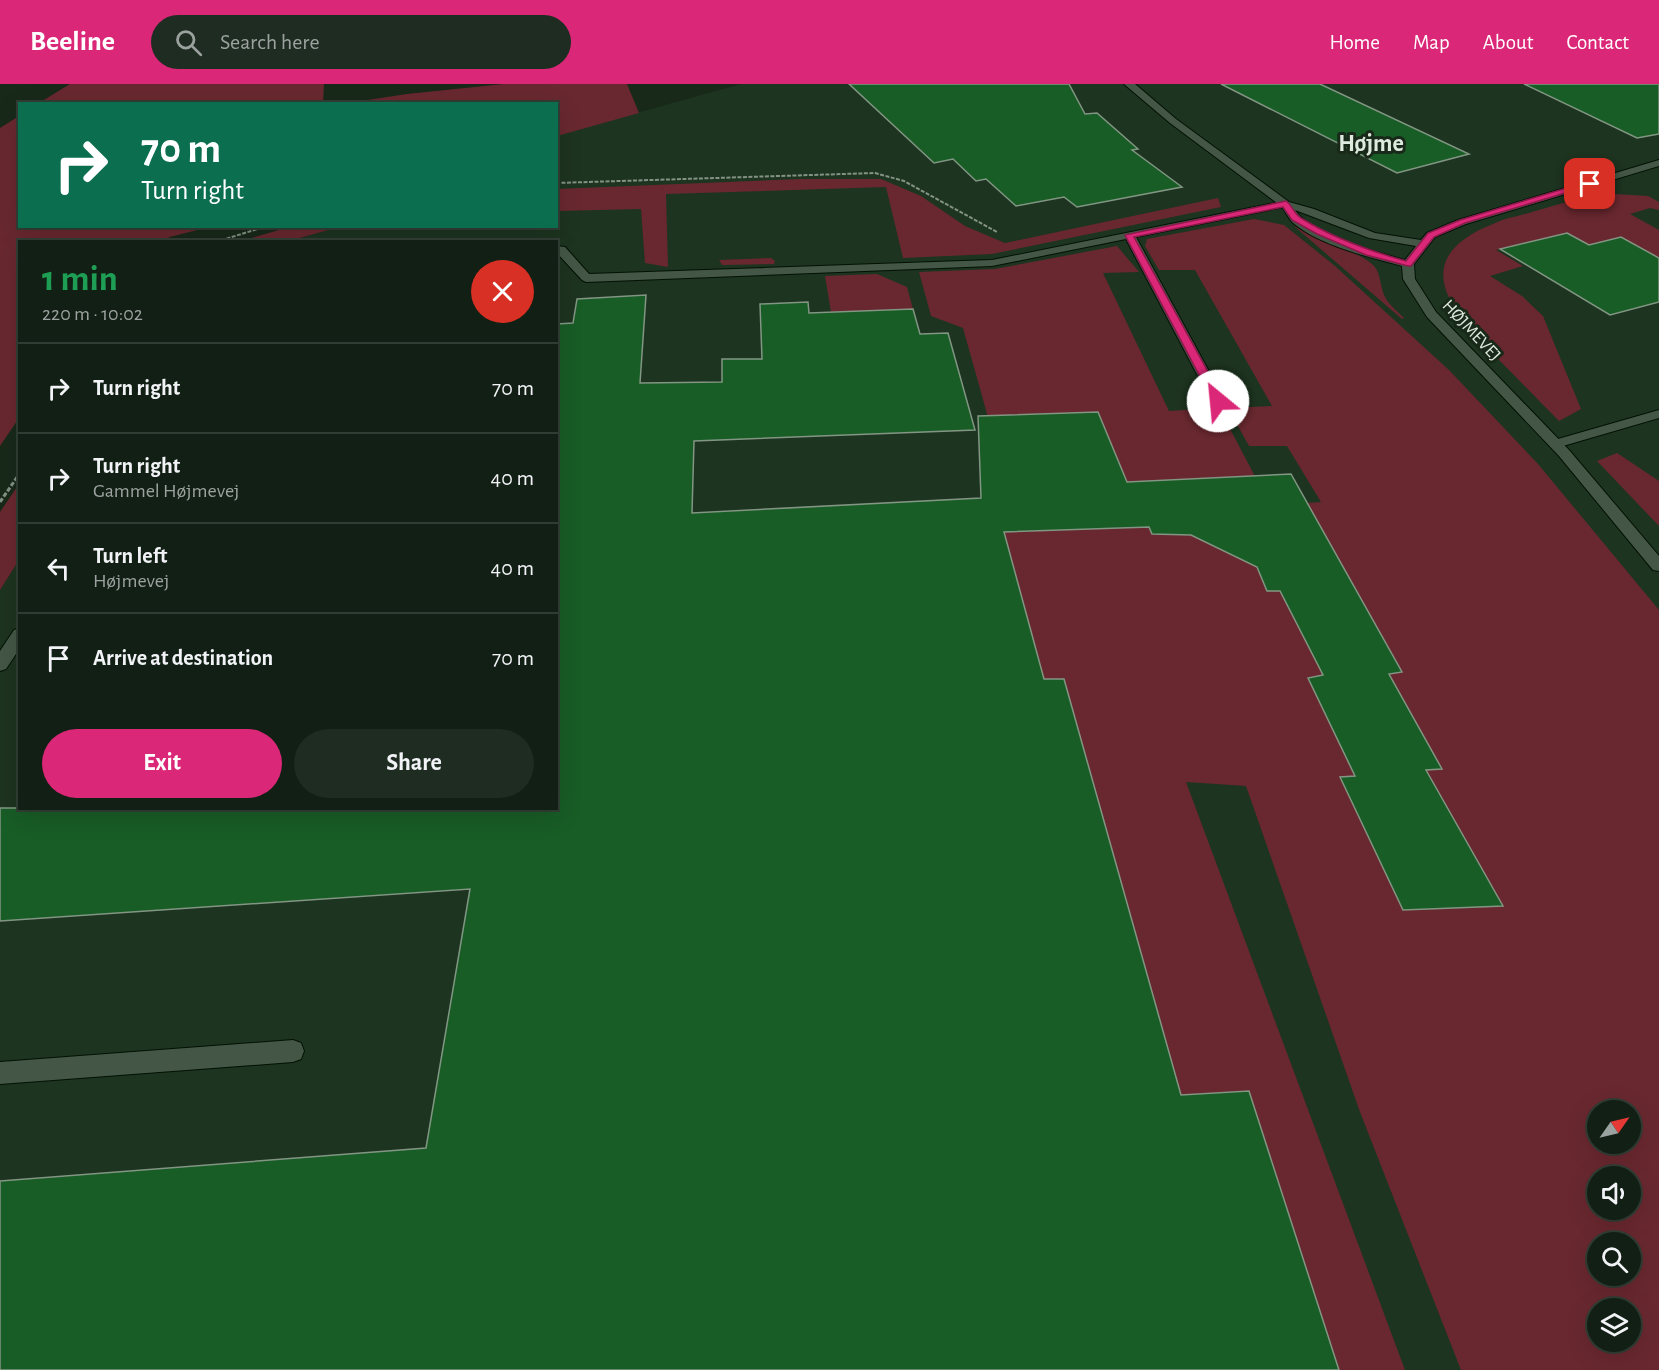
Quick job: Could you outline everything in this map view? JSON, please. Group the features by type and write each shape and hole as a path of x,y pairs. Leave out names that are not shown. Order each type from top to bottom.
{"street":[{"path":"1130,84 1173,121 1286,204 1373,236 1424,244"},
{"path":"1286,204 1295,218 1320,232 1369,253 1408,264 1431,235 1462,222 1659,163"},
{"path":"558,249 561,249 586,278 992,262 1286,204"},
{"path":"1129,235 1218,401"},
{"name":"HØJMEVEJ","path":"1408,264 1409,279 1431,314 1556,444 1659,566"},
{"path":"1556,444 1659,414"},
{"path":"0,665 18,637"},
{"path":"0,1073 293,1051"}],"path":[{"path":"558,183 875,173 904,181 999,233"},
{"path":"222,240 261,228"},
{"path":"0,502 18,475"}],"shaded area":[{"path":"70,84 324,84 323,102 41,102"},
{"path":"504,84 627,84 639,113 558,136 558,102 355,102"},
{"path":"741,84 1659,84 1659,1370 0,1370 0,590 18,562 18,810 558,810 558,240 293,240 335,228 558,228 558,135"},
{"path":"18,117 18,228 205,228 164,240 18,240 18,419 0,446 0,128"},
{"path":"801,179 881,179 921,196 965,226 1005,243 1218,198 1221,207 992,254 903,258 886,187 666,194 668,267 645,263 641,209 558,211 558,189"},
{"path":"1598,193 1648,196 1659,202 1659,210 1650,208 1630,214 1659,230 1659,258 1621,238 1589,245 1567,233 1496,250 1523,266 1490,276 1522,296 1543,316 1581,409 1559,421 1484,344 1454,308 1446,289 1443,271 1449,254 1465,238 1507,219"},
{"path":"1254,219 1284,225 1335,266 1449,370 1538,464 1659,610 1659,1370 1461,1370 1360,1112 1246,786 1186,782 1405,1370 1339,1370 1249,1091 1181,1095 1064,680 1044,679 1002,524 1055,521 1059,530 1149,527 1152,534 1191,535 1257,567 1267,591 1280,591 1323,675 1308,678 1355,776 1340,777 1403,910 1502,906 1426,770 1442,769 1389,674 1402,672 1307,503 1321,502 1287,446 1249,446 1228,408 1272,406 1195,270 1159,270 1145,246 1147,239"},
{"path":"1294,226 1369,261 1378,273 1387,300 1404,318 1402,319"},
{"path":"286,228 335,228 293,240 244,240"},
{"path":"1117,246 1139,272 1103,273 1169,411 1219,408 1258,482 1246,476 1096,484 1119,465 1098,412 1035,414 1050,467 998,453 963,328 931,316 919,272 995,269"},
{"path":"771,258 775,261 774,264 722,265 719,260"},
{"path":"877,274 907,287 913,309 831,312 825,276"},
{"path":"1617,453 1659,481 1659,526 1597,461"},
{"path":"18,485 18,562 0,590 0,512"}],"building":[{"path":"849,84 1069,84 1085,114 1097,113 1138,149 1132,150 1182,187 1077,207 1064,197 1016,206 986,179 976,181 953,159 934,163"},
{"path":"1221,84 1320,84 1469,154 1397,173"},
{"path":"1524,84 1659,84 1659,134 1637,138"},
{"path":"1567,233 1589,245 1621,237 1659,258 1659,302 1610,315 1500,249"},
{"path":"646,295 640,383 722,382 722,359 762,359 760,304 808,302 809,313 913,309 920,334 948,333 975,430 694,441 692,513 981,498 978,416 1098,412 1127,482 1291,474 1402,672 1389,674 1442,769 1426,770 1503,906 1403,910 1340,777 1355,776 1308,678 1323,675 1280,591 1267,591 1257,567 1191,535 1152,534 1149,527 1004,532 1044,679 1064,679 1181,1095 1249,1091 1339,1370 0,1370 0,1181 426,1148 470,889 0,921 0,808 18,808 18,810 558,810 558,324 573,323 577,299"}],"district":[{"name":"Højme","path":"1371,143"}],"route":[{"path":"1218,401 1129,235 1286,204 1295,218 1320,232 1369,253 1408,264 1414,253 1431,235 1462,222 1590,184"}]}
